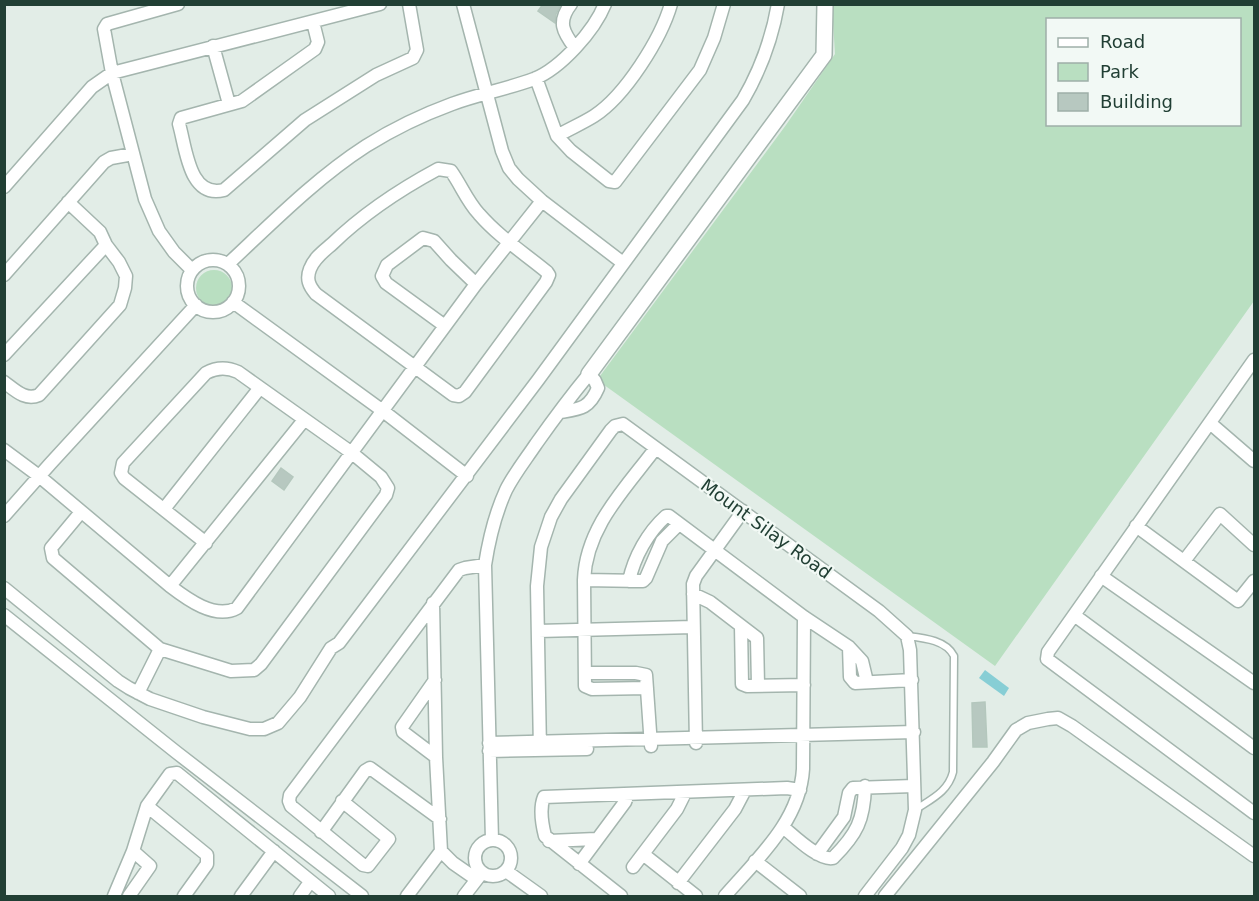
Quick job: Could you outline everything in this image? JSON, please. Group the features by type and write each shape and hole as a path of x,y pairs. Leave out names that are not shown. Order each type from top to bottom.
{"street":[{"path":"178,4 104,27 112,73 145,199 159,231 174,252 192,270"},
{"path":"4,187 92,87 112,73 380,4"},
{"path":"313,22 318,42 315,49 251,95 187,116 180,121 192,173 202,188 215,192 224,190 305,120 376,75 413,58 417,50 409,4"},
{"path":"463,4 486,94 509,168 542,201 623,263"},
{"path":"571,4 564,13 562,22 564,34 575,48"},
{"path":"228,264 333,168 366,146 425,114 536,78 588,35 605,4"},
{"path":"557,136 595,115 611,102 660,36 671,4"},
{"path":"536,78 557,136 571,152 609,181 615,182 700,70 714,38 724,4"},
{"path":"4,588 118,681 150,699 203,717 250,729 264,729 278,723 300,697 332,648 339,643 467,476 743,100 765,57 774,29 778,4"},
{"path":"492,840 485,566 489,539 506,491 514,475 824,55 825,4"},
{"path":"213,46 229,104"},
{"path":"4,275 104,162 111,158 133,154"},
{"path":"438,169 451,171 478,214 549,275 465,392 459,396 453,395 415,369 316,294 308,283 310,270 315,260 369,211 438,169"},
{"path":"4,450 39,476 187,599 207,608 230,612 237,608 476,284 542,201"},
{"path":"4,382 26,396 33,398 39,395 120,305 126,276 119,262 106,245 100,232 68,202"},
{"path":"445,326 386,283 382,276 387,265 423,238 428,238 434,241 476,284"},
{"path":"4,356 106,245"},
{"path":"218,260 228,264 237,275 239,282 237,296 224,309 206,311 196,304 189,294 187,288 189,276 192,270 206,261 218,260"},
{"path":"233,302 383,411 467,476"},
{"path":"4,516 196,304"},
{"path":"1254,360 1048,652 1047,659 1254,813"},
{"path":"81,512 51,548 53,558 160,649 231,670 254,670 261,664 386,495 388,488 381,477 352,453 232,369 213,369 206,373 123,463 121,473 124,478 206,543"},
{"path":"560,412 579,410 587,406 598,388 596,381 589,374"},
{"path":"1244,374 1254,383"},
{"path":"164,509 259,389"},
{"path":"170,586 303,420"},
{"path":"1210,423 1254,461"},
{"name":"Mount Silay Road","path":"538,631 537,572 541,547 551,517 561,499 611,430 623,424 879,611 907,636"},
{"path":"651,743 647,677 643,673 585,674 584,563 593,535 609,510 656,449"},
{"path":"696,741 692,589 696,576 743,511"},
{"path":"1184,561 1220,514 1254,545"},
{"path":"584,580 643,581 646,579 662,541 679,524 804,617 849,647 850,679 855,682 912,680"},
{"path":"1136,526 1238,601 1254,581"},
{"path":"342,801 388,836 388,843 371,864 363,865 321,832 291,806 290,795 459,570 485,566"},
{"path":"1101,576 1253,678"},
{"path":"693,594 710,603 741,626 741,681 747,686 804,685"},
{"path":"407,897 441,851 436,757 433,603"},
{"path":"4,615 194,767 362,897"},
{"path":"1074,615 1254,748"},
{"path":"724,897 783,827 796,804 800,790 804,617"},
{"path":"540,746 538,631 693,627"},
{"path":"865,897 903,848 909,835 915,810 912,662 907,636"},
{"path":"138,693 160,649"},
{"path":"435,680 402,727 402,732 436,757"},
{"path":"885,897 1016,730 1028,723 1048,719 1058,718 1072,726 1254,856"},
{"path":"489,747 914,735"},
{"path":"321,832 364,771 370,768 440,819"},
{"path":"114,897 133,851 147,806 170,774 177,773 329,897"},
{"path":"817,854 844,817 850,790 865,786 914,786"},
{"path":"783,827 817,854 826,859 833,858 858,828 862,818 865,786"},
{"path":"678,883 735,809 745,790"},
{"path":"621,897 545,836 542,825 544,797 800,790"},
{"path":"633,867 677,809 685,793"},
{"path":"579,864 625,802 628,794"},
{"path":"147,806 207,855 207,864 184,897"},
{"path":"549,841 596,839"},
{"path":"441,851 453,863 479,876 497,876 506,871 511,860 508,848 492,840 482,844 475,853 479,876 464,897"},
{"path":"129,897 150,866 133,851"},
{"path":"242,897 274,851"},
{"path":"643,854 696,897"},
{"path":"755,861 800,897"},
{"path":"506,871 541,897"},
{"path":"300,897 310,882"}],"lane":[{"path":"907,636 943,644 950,648 954,656 953,772 951,780 945,790 915,810"}],"green space":[{"path":"832,5 1254,5 1254,301 995,666 600,382 600,376 786,125 835,54"},
{"path":"214,270 227,275 232,288 227,301 214,306 201,301 196,288 201,275"}],"water":[{"path":"985,670 1009,688 1004,696 979,678"}],"building":[{"path":"543,4 561,4 555,23 538,11"},
{"path":"281,468 293,477 284,490 272,481"},
{"path":"985,702 987,747 973,747 972,703"}]}
